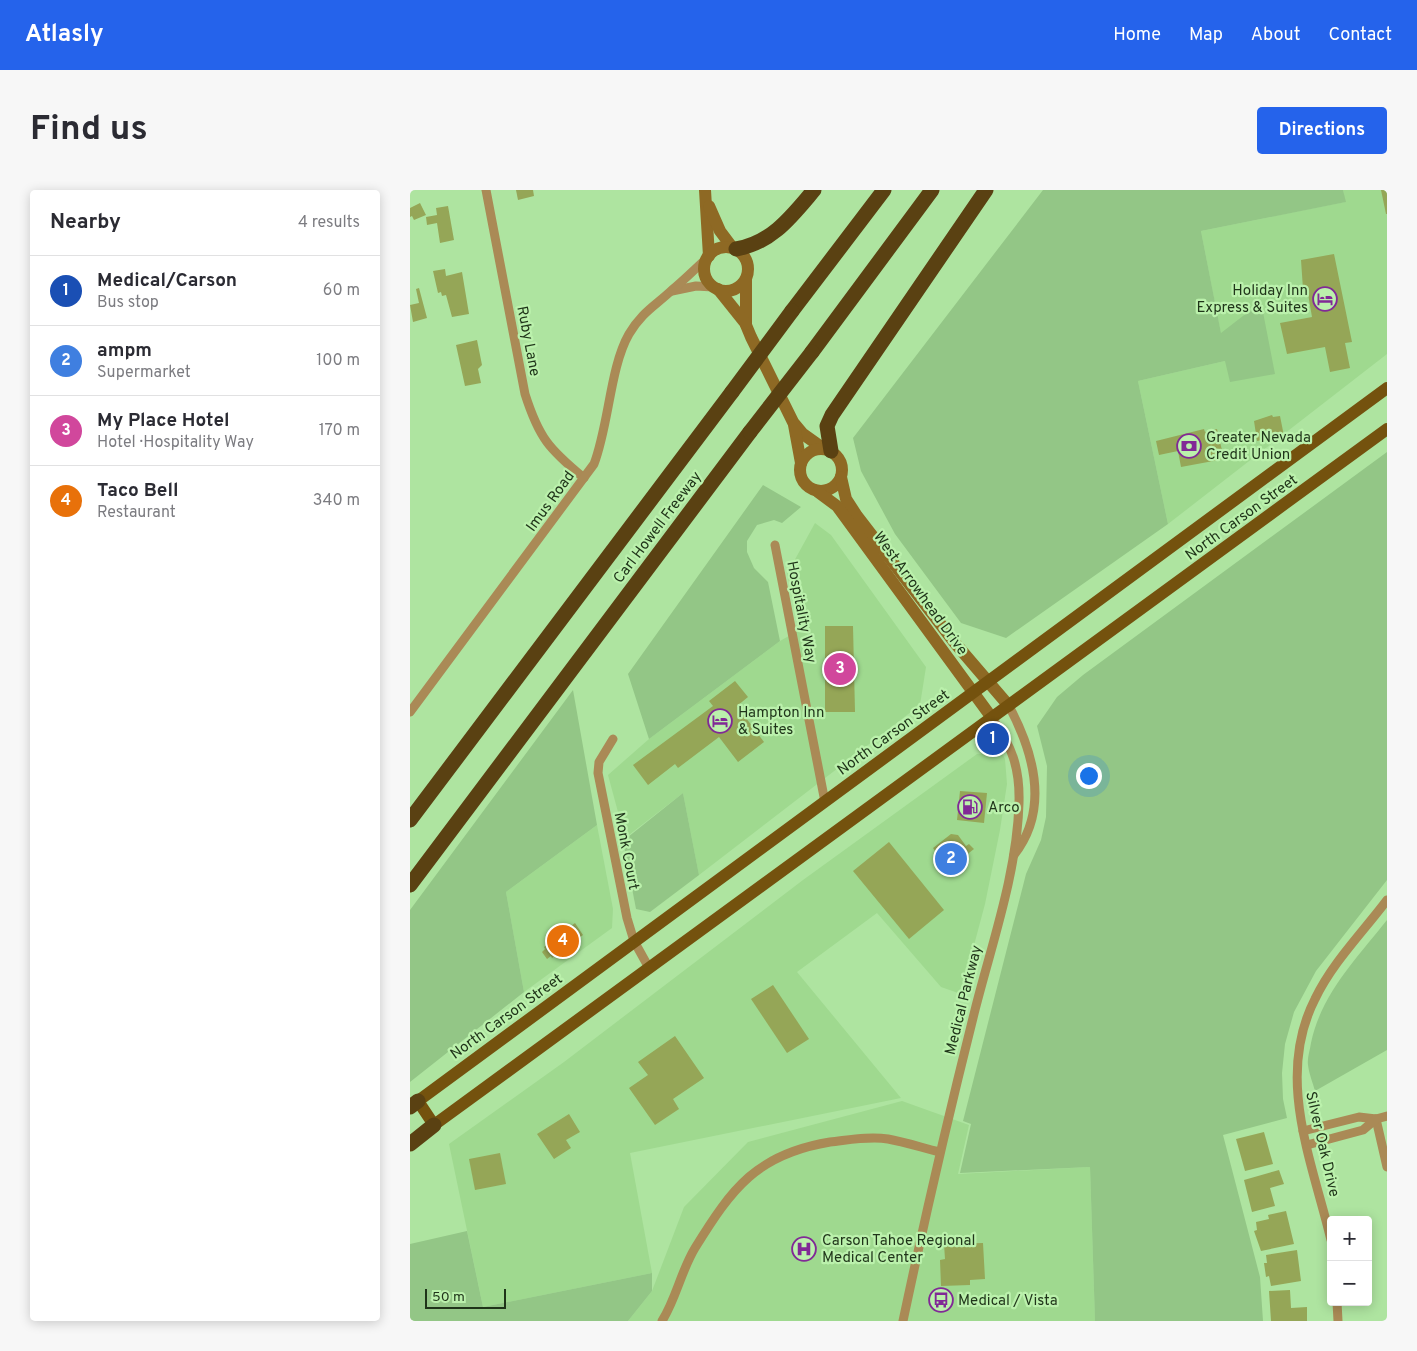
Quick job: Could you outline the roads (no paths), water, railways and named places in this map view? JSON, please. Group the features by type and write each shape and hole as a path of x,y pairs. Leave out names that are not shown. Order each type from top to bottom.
{"highway":[{"path":"734,248 766,240 792,216 814,190"},
{"name":"Carl Howell Freeway","path":"410,820 884,190"},
{"name":"Carl Howell Freeway","path":"410,885 932,190"},
{"path":"827,450 827,426 832,415 986,190"},
{"path":"410,1144 434,1125"}],"main road":[{"path":"706,196 720,231 747,260 749,270 746,280 746,325"},
{"path":"706,196 708,257 704,268 706,279 746,325 793,422 803,434 840,460 841,477 835,487 828,491 818,492 808,488 803,482 799,471 800,463 793,422"},
{"path":"708,257 720,248 734,248"},
{"path":"715,288 734,290 746,280"},
{"name":"North Carson Street","path":"414,1104 1387,388"},
{"name":"North Carson Street","path":"434,1125 1387,429"},
{"path":"800,463 813,450 827,450"},
{"name":"West Arrowhead Drive","path":"841,477 846,499 857,516 904,574 955,643 1009,706"},
{"name":"West Arrowhead Drive","path":"818,492 837,506 992,718"},
{"path":"414,1104 434,1125"}],"street":[{"name":"Ruby Lane","path":"486,190 525,394 541,434 555,454 584,478"},
{"name":"Imus Road","path":"410,712 594,464 602,442 619,360 628,335 653,304 671,291 708,257"},
{"name":"Imus Road","path":"671,291 696,286 715,288"},
{"name":"Hospitality Way","path":"775,545 825,802"},
{"name":"Medical Parkway","path":"1009,706 1029,749 1034,775 1033,821 1028,835 1014,855"},
{"name":"Medical Parkway","path":"903,1321 940,1152 1014,855 1019,802 1016,767 1007,739 992,718"},
{"name":"Monk Court","path":"613,739 599,762 598,773 622,895 634,942 648,968"},
{"name":"Silver Oak Drive","path":"1327,1224 1297,1101 1298,1054 1304,1025 1315,998 1387,900"},
{"path":"1303,1131 1359,1117 1376,1119 1387,1116"},
{"path":"1307,1146 1362,1130 1376,1119"},
{"path":"1376,1119 1387,1167"},
{"path":"662,1321 694,1250 731,1193 752,1172 781,1155 852,1139 887,1139 940,1152"},
{"path":"1337,1306 1338,1321"}],"place":[{"name":"Holiday Inn Express & Suites","path":"1325,299"},
{"name":"Greater Nevada Credit Union","path":"1189,446"},
{"name":"My Place Hotel","path":"840,669"},
{"name":"Hampton Inn & Suites","path":"720,721"},
{"name":"Medical/Carson","path":"993,739"},
{"name":"Arco","path":"970,807"},
{"name":"ampm","path":"951,859"},
{"name":"Taco Bell","path":"563,941"},
{"name":"Carson Tahoe Regional Medical Center","path":"804,1249"},
{"name":"Medical / Vista","path":"941,1300"}]}
